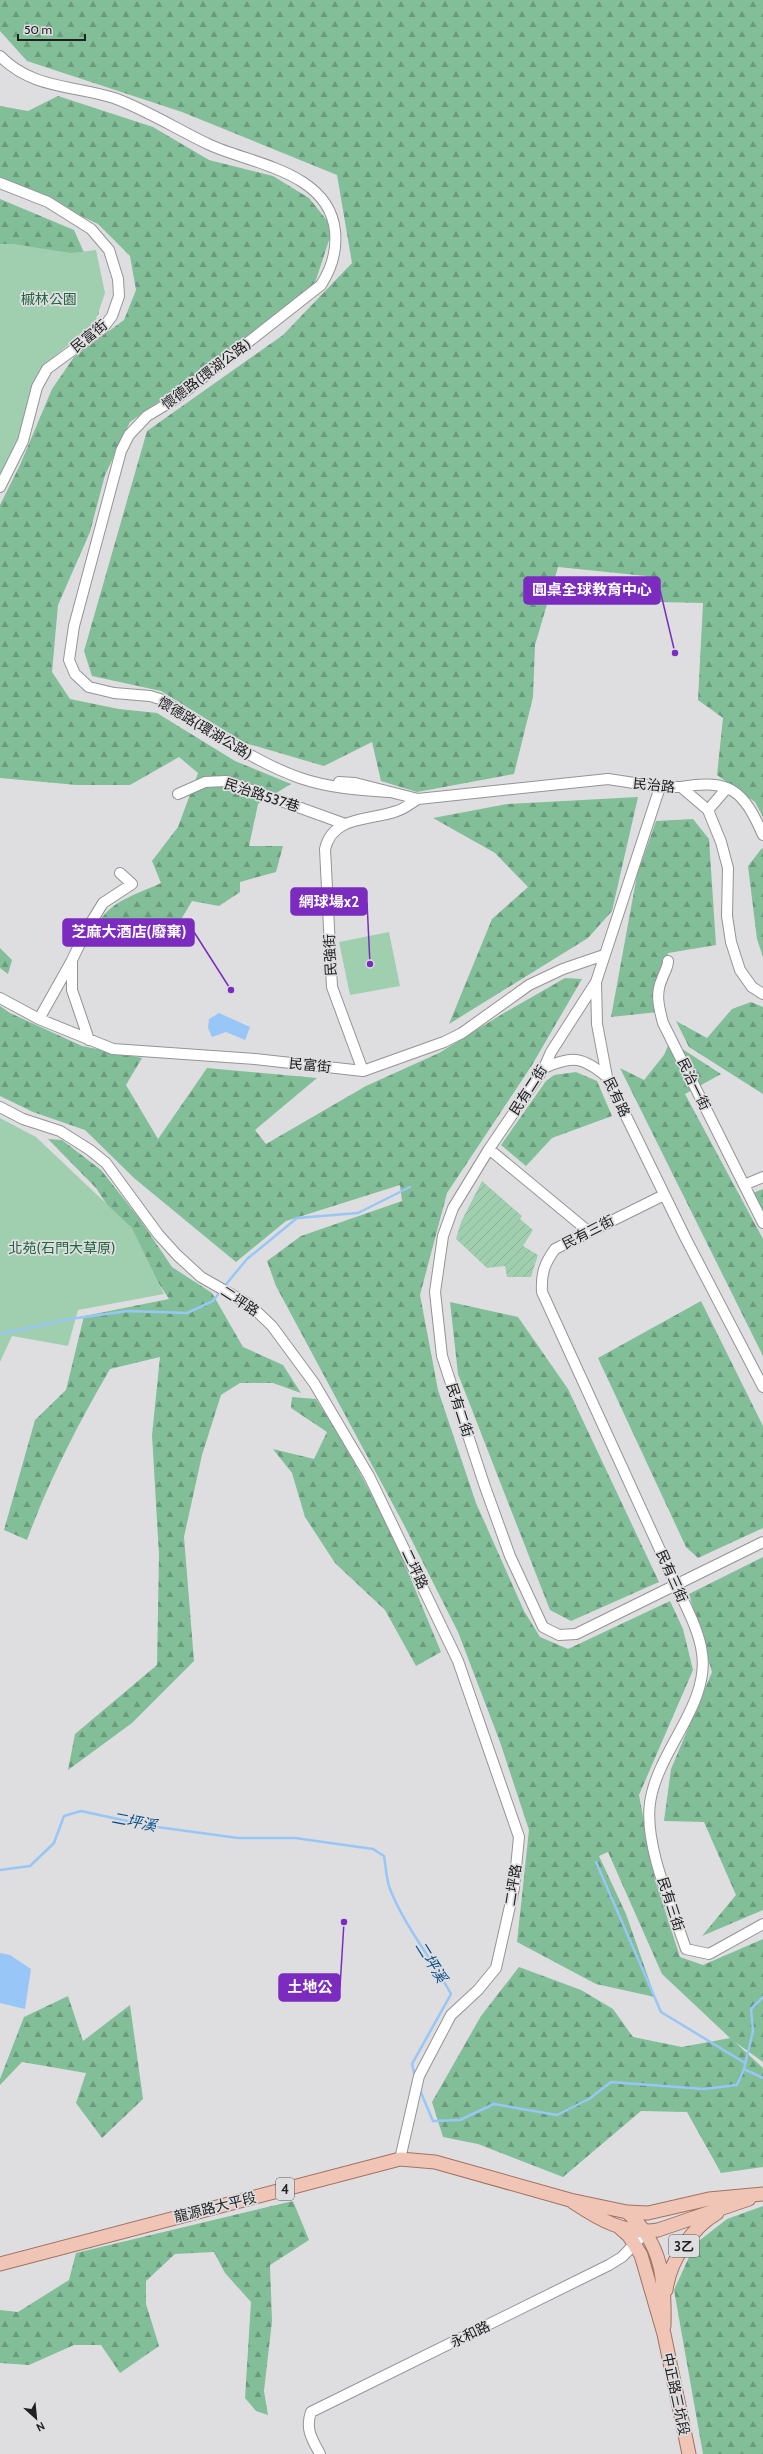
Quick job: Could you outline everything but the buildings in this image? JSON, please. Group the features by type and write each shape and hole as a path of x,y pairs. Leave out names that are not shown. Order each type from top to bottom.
{"main road":[{"name":"龍源路大平段","path":"0,2264 400,2159 435,2162 570,2200 627,2212 648,2213 709,2198 763,2194"},
{"name":"龍源路大平段","path":"570,2200 594,2216 620,2228 646,2232 673,2225 763,2194"},
{"name":"中正路三坑段","path":"664,2308 667,2286 674,2265 684,2246 698,2229 714,2215 733,2204"},
{"name":"龍源路大平段","path":"646,2232 650,2222 658,2214 669,2209"},
{"path":"627,2212 646,2232"},
{"name":"4","path":"620,2228 635,2245"},
{"name":"中正路三坑段","path":"644,2267 642,2250 646,2232"},
{"name":"中正路三坑段","path":"646,2232 658,2257 661,2269 664,2334"},
{"name":"中正路三坑段","path":"635,2245 644,2267 664,2334 689,2454"}],"street":[{"name":"懷德路(環湖公路)","path":"0,56 20,73 34,80 88,90 116,99 223,150 292,175 308,186 324,202 331,214 335,227 335,252 330,272 321,285 177,398 147,416 129,435 121,451 74,626 69,660 75,674 89,687 114,693 150,696 160,699 245,753 301,778 353,790 390,792 418,799"},
{"name":"民富街","path":"0,183 48,202 91,229 109,250 118,279 119,296 112,316 103,328 47,369 37,387 23,441 0,487"},
{"name":"民治路","path":"418,799 608,779 660,787 681,787 708,810 721,842 728,868 727,916 731,942 740,970 752,987 763,994"},
{"name":"民治路537巷","path":"178,794 205,782 226,780 345,824"},
{"path":"681,787 706,783 727,788 740,794 751,809 763,835"},
{"name":"民有路","path":"660,787 596,982 596,1024 606,1077 664,1195 763,1387"},
{"path":"708,810 727,788"},
{"name":"民強街","path":"363,1071 332,987 326,849 328,838 345,824 397,811 418,799"},
{"path":"39,1019 72,960 86,929 103,903 132,884 120,873"},
{"name":"民富街","path":"0,998 39,1019 113,1049 239,1058 363,1071 444,1042 462,1033 529,985 563,969 604,955"},
{"path":"72,960 72,990 89,1040"},
{"name":"民治一街","path":"668,961 668,966 661,980 657,1002 663,1022 763,1223"},
{"name":"民有二街","path":"596,982 551,1052 544,1068 489,1149 451,1214 443,1236 435,1292 442,1356 484,1484 510,1556 543,1627 559,1635 576,1634 763,1542"},
{"path":"544,1068 559,1061 576,1059 590,1063 606,1077"},
{"name":"二坪路","path":"0,1107 23,1119 60,1131 90,1150 106,1163 158,1234 177,1255 201,1277 250,1305 272,1326 322,1395 369,1476 458,1661 519,1837 514,1888 496,1968 478,1990 451,2015 419,2076 400,2159"},
{"path":"489,1149 588,1231"},
{"path":"744,1185 763,1177"},
{"name":"民有三街","path":"664,1195 588,1231 555,1249 546,1262 541,1274 542,1292 697,1633 704,1669 697,1695 659,1768 650,1804 651,1842 686,1949 709,1954 763,1924"},
{"name":"永和路","path":"320,2454 308,2431 307,2423 311,2412 588,2276 622,2257 646,2232"}],"green space":[{"path":"0,0 763,0 763,817 755,802 717,775 723,718 698,700 703,603 659,602 646,576 558,567 535,645 533,697 514,774 417,792 381,781 372,742 324,766 245,743 161,691 92,676 84,651 147,431 283,335 352,263 337,175 182,112 27,61 0,31"},
{"path":"58,96 153,127 209,160 273,176 309,198 333,228 315,283 245,340 130,422 105,475 90,532 58,605 52,672 70,699 119,709 157,713 235,761 291,784 258,804 249,846 283,846 276,872 240,882 240,892 219,906 192,901 169,940 151,946 125,919 97,935 92,933 105,913 121,901 161,883 152,861 178,827 198,773 179,757 130,785 77,785 0,778 0,505 20,465 52,389 74,357 124,320 136,290 130,256 98,224 0,177 0,106 28,111"},
{"path":"0,199 74,230 97,282 99,314 73,336 0,250"},
{"name":"槭林公園","path":"0,244 14,244 71,253 96,250 105,293 94,325 43,365 17,452 0,476"},
{"path":"638,797 612,911 588,938 449,1024 492,919 528,887 495,853 433,818 507,804"},
{"path":"693,819 709,839 716,945 668,953 658,1012 611,1017 637,875 656,821"},
{"path":"762,848 763,957 757,939 748,866"},
{"path":"389,932 400,986 350,995 339,942"},
{"path":"0,948 12,960 8,974 0,968"},
{"path":"565,978 582,979 532,1065 447,1193 420,1295 438,1390 476,1503 524,1611 540,1637 568,1649 670,1601 683,1629 693,1670 639,1795 655,1880 680,1957 703,1965 763,1939 763,2062 735,2042 763,2068 763,2167 721,2173 687,2112 641,2111 563,2177 478,2144 443,2137 432,2102 481,2016 519,1967 581,1990 613,2009 633,2037 682,2047 730,2038 662,1974 608,1852 599,1856 626,1914 655,1997 596,1984 517,1942 529,1830 500,1742 458,1632 404,1525 276,1286 267,1261 301,1236 402,1201 400,1185 286,1221 236,1262 134,1178 85,1130 33,1112 0,1096 0,1006 10,1013 82,1046 142,1058 126,1085 158,1139 207,1068 317,1078 255,1130 266,1144 366,1086 439,1053"},
{"path":"751,1002 763,1007 763,1094 689,1047 676,1021 707,1038 732,1009"},
{"path":"670,1041 721,1074 685,1094 763,1239 763,1356 620,1068 644,1080 664,1055"},
{"path":"576,1072 597,1081 612,1116 552,1138 526,1166 501,1145 546,1081 554,1075"},
{"name":"北苑(石門大草原)","path":"0,1118 36,1137 132,1228 164,1294 78,1310 68,1346 12,1336 0,1362"},
{"path":"48,1139 62,1140 101,1170 139,1218 172,1267 212,1293 243,1347 283,1365 301,1393 273,1383 240,1383 221,1395 202,1455 184,1537 194,1661 132,1723 68,1770 75,1734 157,1665 159,1555 152,1435 160,1357 110,1369 65,1453 27,1540 4,1530 35,1420 66,1390 84,1316 169,1299 96,1188"},
{"path":"482,1181 522,1216 520,1219 533,1230 523,1246 538,1255 531,1277 507,1277 505,1266 487,1268 456,1239 461,1222"},
{"path":"763,1189 763,1210 753,1193"},
{"path":"701,1301 763,1426 763,1528 698,1558 686,1547 598,1358"},
{"path":"450,1302 518,1317 568,1389 659,1582 571,1621 550,1610 458,1374"},
{"path":"292,1397 316,1399 345,1445 391,1531 441,1652 416,1666 385,1610 335,1563 305,1517 292,1473 273,1449 314,1459 327,1432 291,1408"},
{"path":"763,1557 763,1910 702,1936 736,1895 704,1822 664,1821 671,1769 712,1672 689,1594"},
{"path":"68,1996 83,2041 130,2005 143,2099 102,2138 76,2103 86,2073 22,2062 0,2085 0,2079 24,2017"},
{"path":"293,2201 309,2240 270,2265 272,2321 264,2391 268,2415 256,2411 245,2398 251,2302 225,2273 214,2252 175,2254 146,2281 146,2304 159,2346 120,2373 101,2345 74,2345 29,2365 0,2363 0,2310 18,2312 69,2280 76,2253"},
{"path":"763,2206 763,2454 703,2454 674,2290 695,2244 727,2219"}],"water":[{"path":"219,1013 250,1027 245,1040 226,1032 212,1037 208,1028 209,1019"},
{"path":"0,1953 10,1955 31,1969 25,2009 0,2003"}],"waterway":[{"path":"223,1288 247,1259 297,1218 358,1213 410,1187"},
{"path":"0,1334 70,1319 128,1311 187,1313 213,1301 220,1292"},
{"name":"二坪溪","path":"0,1870 30,1866 54,1843 64,1816 81,1811 150,1826 238,1838 295,1838 373,1849 384,1856 389,1885 396,1903 403,1917 451,1994 412,2064 415,2076"},
{"path":"596,1862 661,2012 745,2063"},
{"path":"744,2069 753,2031 751,2009 763,1997"},
{"name":"二坪溪","path":"419,2088 433,2121 460,2120 494,2104 557,2115 589,2099 611,2082 704,2089 737,2085 744,2069 763,2078"}],"place":[{"name":"圓桌全球教育中心","path":"675,653"},
{"name":"網球場x2","path":"370,964"},
{"name":"芝麻大酒店(廢棄)","path":"231,990"},
{"name":"土地公","path":"344,1922"}]}
